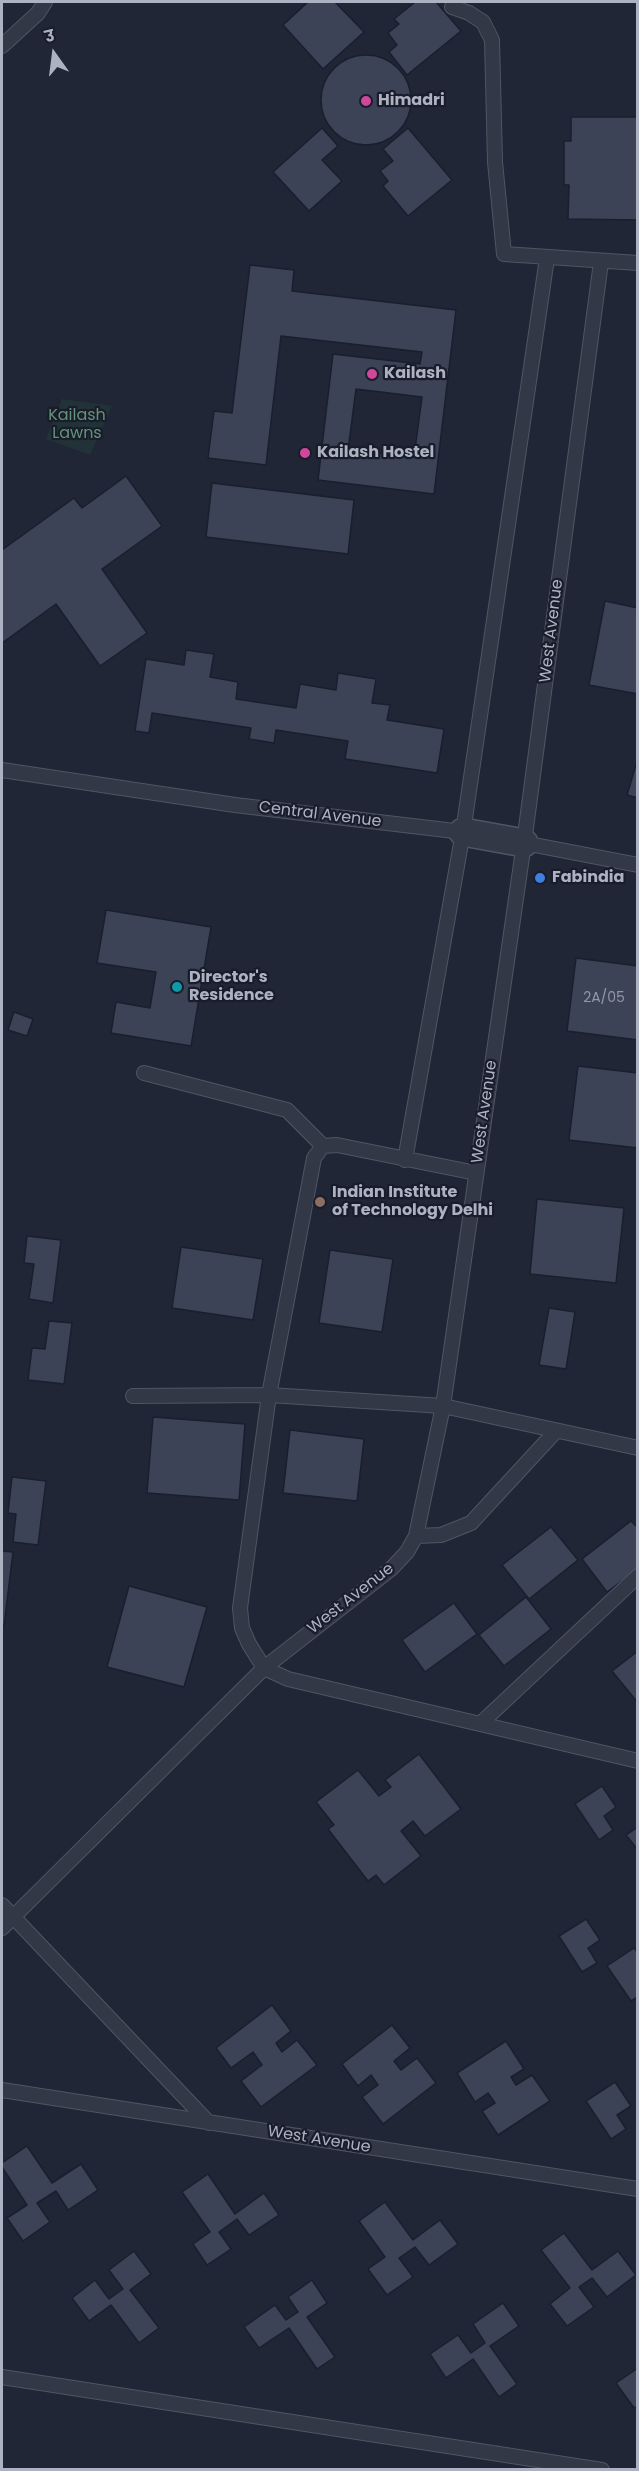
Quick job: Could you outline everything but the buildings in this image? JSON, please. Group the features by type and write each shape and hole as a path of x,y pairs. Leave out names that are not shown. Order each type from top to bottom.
{"street":[{"name":"Central Avenue","path":"463,832 524,843"}],"lane":[{"path":"2,46 38,13 45,2"},
{"path":"452,7 469,13 483,22 492,40 495,162 504,254 638,263"},
{"path":"405,1160 463,832 547,258"},
{"name":"West Avenue","path":"2,1928 264,1668 391,1569 408,1552 416,1536 443,1406 524,843 601,262"},
{"name":"Central Avenue","path":"2,770 236,805 463,832"},
{"name":"Central Avenue","path":"524,843 638,865"},
{"path":"144,1073 287,1110 323,1146"},
{"path":"476,1173 337,1145 323,1146 314,1158 269,1395 240,1608 242,1628 264,1668 307,1684 638,1761"},
{"path":"133,1396 269,1395 443,1406 638,1448"},
{"path":"416,1536 441,1535 471,1522 556,1431"},
{"path":"480,1724 638,1576"},
{"path":"2,1905 209,2123"},
{"name":"West Avenue","path":"2,2090 638,2188"},
{"path":"2,2377 602,2469"}],"green space":[{"name":"Kailash Lawns","path":"62,399 112,406 90,455 46,439"}],"place":[{"name":"Himadri","path":"366,101"},
{"name":"Kailash","path":"372,374"},
{"name":"Kailash Hostel","path":"305,453"},
{"name":"Fabindia","path":"540,878"},
{"name":"Director's Residence","path":"177,987"},
{"name":"Indian Institute of Technology Delhi","path":"320,1202"}]}
